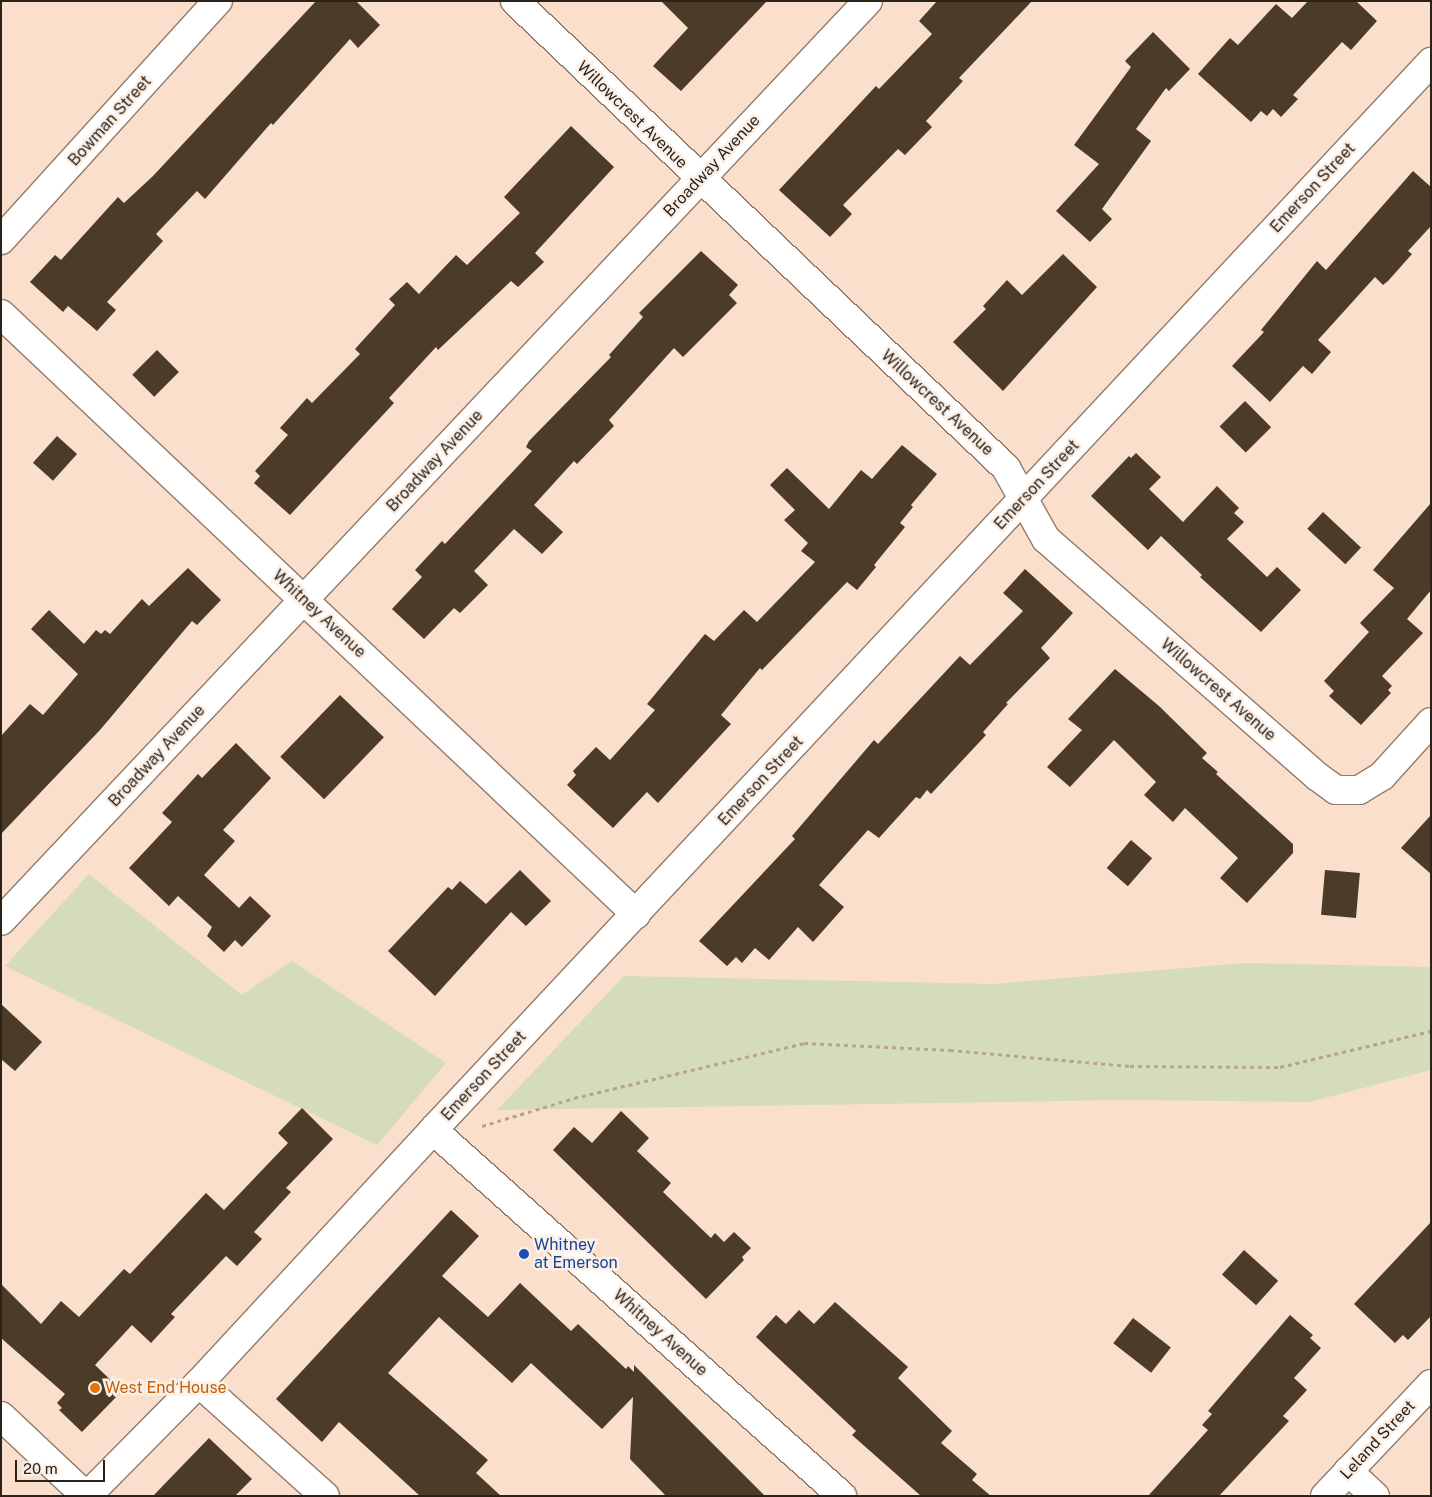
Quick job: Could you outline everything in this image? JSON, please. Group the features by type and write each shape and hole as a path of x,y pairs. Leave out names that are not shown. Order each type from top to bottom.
{"street":[{"name":"Bowman Street","path":"1,240 218,1"},
{"name":"Willowcrest Avenue","path":"514,1 699,180 1006,468 1046,538 1318,777 1336,790 1359,790 1382,776 1431,722"},
{"name":"Broadway Avenue","path":"1,921 868,1"},
{"name":"Emerson Street","path":"86,1496 199,1383 1431,62"},
{"name":"Whitney Avenue","path":"1,314 636,914"},
{"name":"Whitney Avenue","path":"433,1130 842,1496"},
{"path":"199,1383 325,1496"},
{"name":"Leland Street","path":"1325,1496 1431,1384"},
{"path":"1,1416 86,1496"},
{"path":"1348,1472 1375,1496"}],"path":[{"path":"482,1126 574,1098 804,1043 950,1050 1130,1066 1280,1066 1431,1031"}],"green space":[{"path":"89,874 242,995 292,961 446,1063 377,1145 5,966"},
{"path":"1245,963 1431,967 1431,1070 1310,1102 1122,1100 497,1110 624,976 993,984"}],"building":[{"path":"316,1 356,1 380,25 358,48 350,39 273,125 271,123 205,199 197,191 156,234 163,241 107,302 116,310 97,331 68,306 63,312 30,282 55,255 61,260 118,197 124,203 153,176"},
{"path":"661,1 767,1 681,91 653,66 688,28"},
{"path":"937,1 1032,1 959,78 963,81 926,121 932,127 905,155 898,149 843,205 852,214 830,237 779,190 876,86 879,89 932,34 919,21"},
{"path":"1308,1 1356,1 1377,21 1351,50 1342,42 1293,95 1298,99 1281,117 1273,109 1267,116 1261,111 1251,122 1198,74 1230,38 1238,45 1276,4 1292,18"},
{"path":"1153,32 1190,69 1169,91 1166,88 1136,129 1151,141 1102,209 1112,219 1090,242 1056,211 1099,164 1074,145 1131,67 1125,61"},
{"path":"571,126 614,167 535,253 544,262 518,287 511,281 438,350 436,347 389,398 394,403 290,515 254,483 260,476 255,471 288,435 280,428 307,398 312,403 360,354 355,349 395,305 389,299 407,282 419,294 456,255 467,265 520,213 504,197"},
{"path":"1413,171 1431,187 1431,226 1408,251 1412,254 1388,281 1383,285 1375,277 1318,340 1331,352 1312,374 1303,366 1270,402 1232,366 1264,332 1261,330 1317,261 1326,270"},
{"path":"701,251 738,285 729,295 737,303 683,357 674,348 609,420 614,426 577,464 574,461 534,505 563,532 542,554 514,529 474,571 488,585 460,613 454,608 424,639 392,609 422,577 415,570 442,541 445,544 532,451 526,447 529,441 611,357 609,355 643,317 639,313"},
{"path":"1063,254 1097,287 1003,391 953,342 986,309 983,306 1007,280 1022,295"},
{"path":"157,350 179,372 154,397 132,375"},
{"path":"1245,401 1271,427 1246,453 1220,426"},
{"path":"57,436 77,454 53,481 33,463"},
{"path":"902,445 937,474 911,505 913,507 900,523 905,527 874,565 876,567 857,590 847,582 762,670 760,668 721,715 731,724 658,803 647,792 613,828 567,785 576,775 573,771 596,747 610,760 655,710 647,704 705,634 714,641 744,610 757,622 815,562 801,551 808,543 784,520 795,510 770,485 787,468 829,509 861,470 872,479"},
{"path":"1136,453 1161,477 1149,489 1183,522 1217,486 1239,508 1234,513 1244,522 1227,539 1267,577 1277,567 1301,590 1261,632 1200,577 1202,575 1161,536 1148,550 1091,496 1129,456 1131,458"},
{"path":"1431,503 1431,590 1407,619 1423,633 1382,676 1392,686 1388,690 1391,693 1361,725 1329,696 1334,691 1324,681 1369,632 1360,623 1394,588 1373,570"},
{"path":"1323,512 1361,547 1345,564 1307,529"},
{"path":"188,568 221,600 197,625 192,621 100,730 1,834 1,736 30,704 43,715 78,674 31,629 49,610 84,644 96,630 101,634 105,630 110,634 142,599 149,606"},
{"path":"1025,569 1073,613 1041,648 1050,658 1006,703 1008,704 983,732 986,735 931,794 927,790 920,799 916,797 879,838 868,830 819,885 844,907 813,942 798,927 769,960 755,948 742,963 736,957 727,966 699,941 795,839 792,836 874,740 878,744 960,656 970,665 1023,611 1003,593"},
{"path":"1115,669 1159,706 1207,753 1202,758 1218,772 1216,774 1293,844 1293,853 1247,903 1220,878 1238,858 1185,808 1173,822 1144,795 1156,782 1114,740 1070,787 1047,767 1082,730 1068,719"},
{"path":"340,695 384,737 324,799 280,757"},
{"path":"236,743 271,778 223,830 235,841 204,875 239,908 250,896 271,916 242,947 235,940 224,952 207,936 212,927 178,896 169,906 129,868 172,822 162,813 198,774 202,778"},
{"path":"1431,815 1431,874 1401,848"},
{"path":"1131,840 1152,858 1128,886 1107,868"},
{"path":"520,870 551,901 526,926 511,912 435,996 388,951 448,887 452,890 460,881 486,904"},
{"path":"1325,870 1360,873 1356,918 1321,915"},
{"path":"1,1004 42,1042 15,1071 1,1059"},
{"path":"302,1108 333,1139 286,1188 291,1192 254,1232 262,1239 237,1266 226,1256 171,1314 175,1317 151,1343 132,1325 95,1365 122,1391 82,1432 59,1410 62,1408 57,1403 65,1394 1,1338 1,1284 41,1324 61,1301 79,1317 124,1269 130,1274 206,1193 224,1210 288,1143 278,1133"},
{"path":"621,1111 649,1138 637,1151 671,1183 663,1192 711,1238 715,1233 724,1242 734,1232 751,1248 742,1257 744,1260 706,1299 553,1150 574,1127 592,1143"},
{"path":"451,1210 479,1236 442,1276 488,1317 520,1283 571,1331 578,1324 626,1369 628,1366 634,1372 634,1365 765,1496 666,1496 630,1459 633,1397 602,1429 531,1363 512,1383 439,1317 388,1373 488,1460 476,1473 501,1496 420,1496 339,1422 322,1442 276,1399"},
{"path":"1431,1222 1431,1316 1408,1340 1403,1335 1395,1343 1354,1304"},
{"path":"1244,1250 1278,1281 1256,1305 1222,1275"},
{"path":"835,1302 908,1367 898,1378 952,1431 941,1443 977,1474 972,1480 991,1496 921,1496 852,1435 856,1431 756,1337 776,1315 786,1324 799,1310 814,1324"},
{"path":"1290,1315 1313,1335 1310,1338 1321,1348 1294,1378 1307,1390 1283,1416 1289,1421 1219,1496 1148,1496 1208,1430 1202,1425 1212,1414 1208,1411"},
{"path":"1133,1318 1171,1348 1151,1373 1113,1343"},
{"path":"209,1438 252,1479 235,1496 153,1496"}],"place":[{"name":"Whitney at Emerson","path":"524,1254"},
{"name":"West End House","path":"95,1388"}]}
